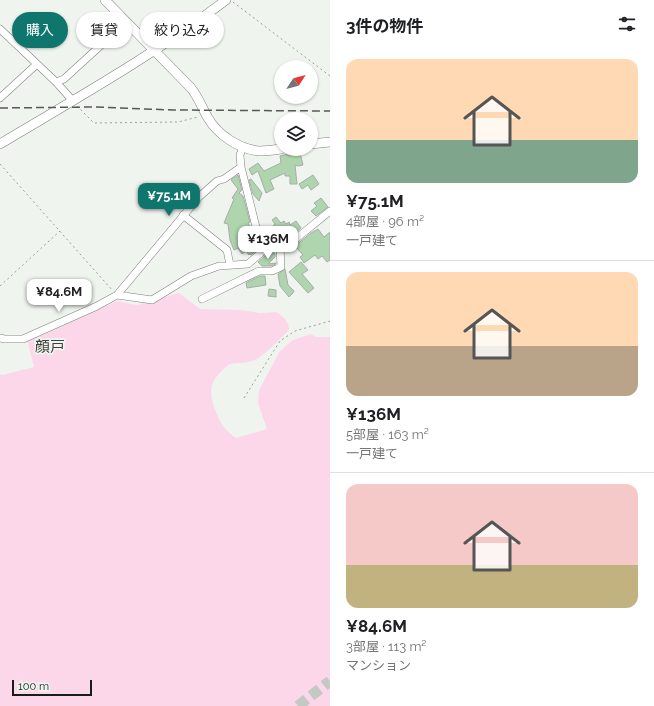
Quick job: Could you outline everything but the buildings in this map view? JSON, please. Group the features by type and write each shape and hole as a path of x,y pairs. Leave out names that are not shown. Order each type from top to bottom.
{"main road":[{"path":"105,0 116,12"},
{"path":"0,144 155,51 226,0"},
{"path":"132,29 191,88 201,102 208,117 220,133 227,139 259,151 274,150"},
{"path":"318,143 330,142"}],"street":[{"path":"0,29 56,82 73,101"},
{"path":"56,82 64,79 98,48"},
{"path":"0,98 37,64"},
{"path":"243,146 240,156 241,167 256,227 270,245 280,248 292,242 329,214"},
{"path":"0,338 23,339 97,306 117,295 199,197 217,181 224,179 241,167"},
{"path":"183,215 227,250 230,265"},
{"path":"117,295 152,300 191,276 220,266 248,264 270,245"},
{"path":"202,300 259,271 272,271 281,267 280,248"}],"path":[{"path":"231,0 330,76"},
{"path":"73,101 94,123 178,122 197,117 208,117"},
{"path":"0,164 117,295"},
{"path":"0,286 60,231"},
{"path":"244,398 280,341 296,331 330,321"}],"shaded area":[{"path":"179,293 200,309 241,310 260,313 277,312 288,324 289,330 263,355 252,361 230,364 218,375 212,384 211,394 217,415 221,423 236,438 267,429 258,403 259,390 280,351 293,340 311,334 316,337 330,337 330,706 0,706 0,374 2,375 34,367 27,339 41,336 117,301 137,305"}],"tunnel":[{"path":"298,706 330,681"}],"railway":[{"path":"0,108 95,107 173,110 330,111"}],"district":[{"name":"顔戸","path":"50,347"}]}
